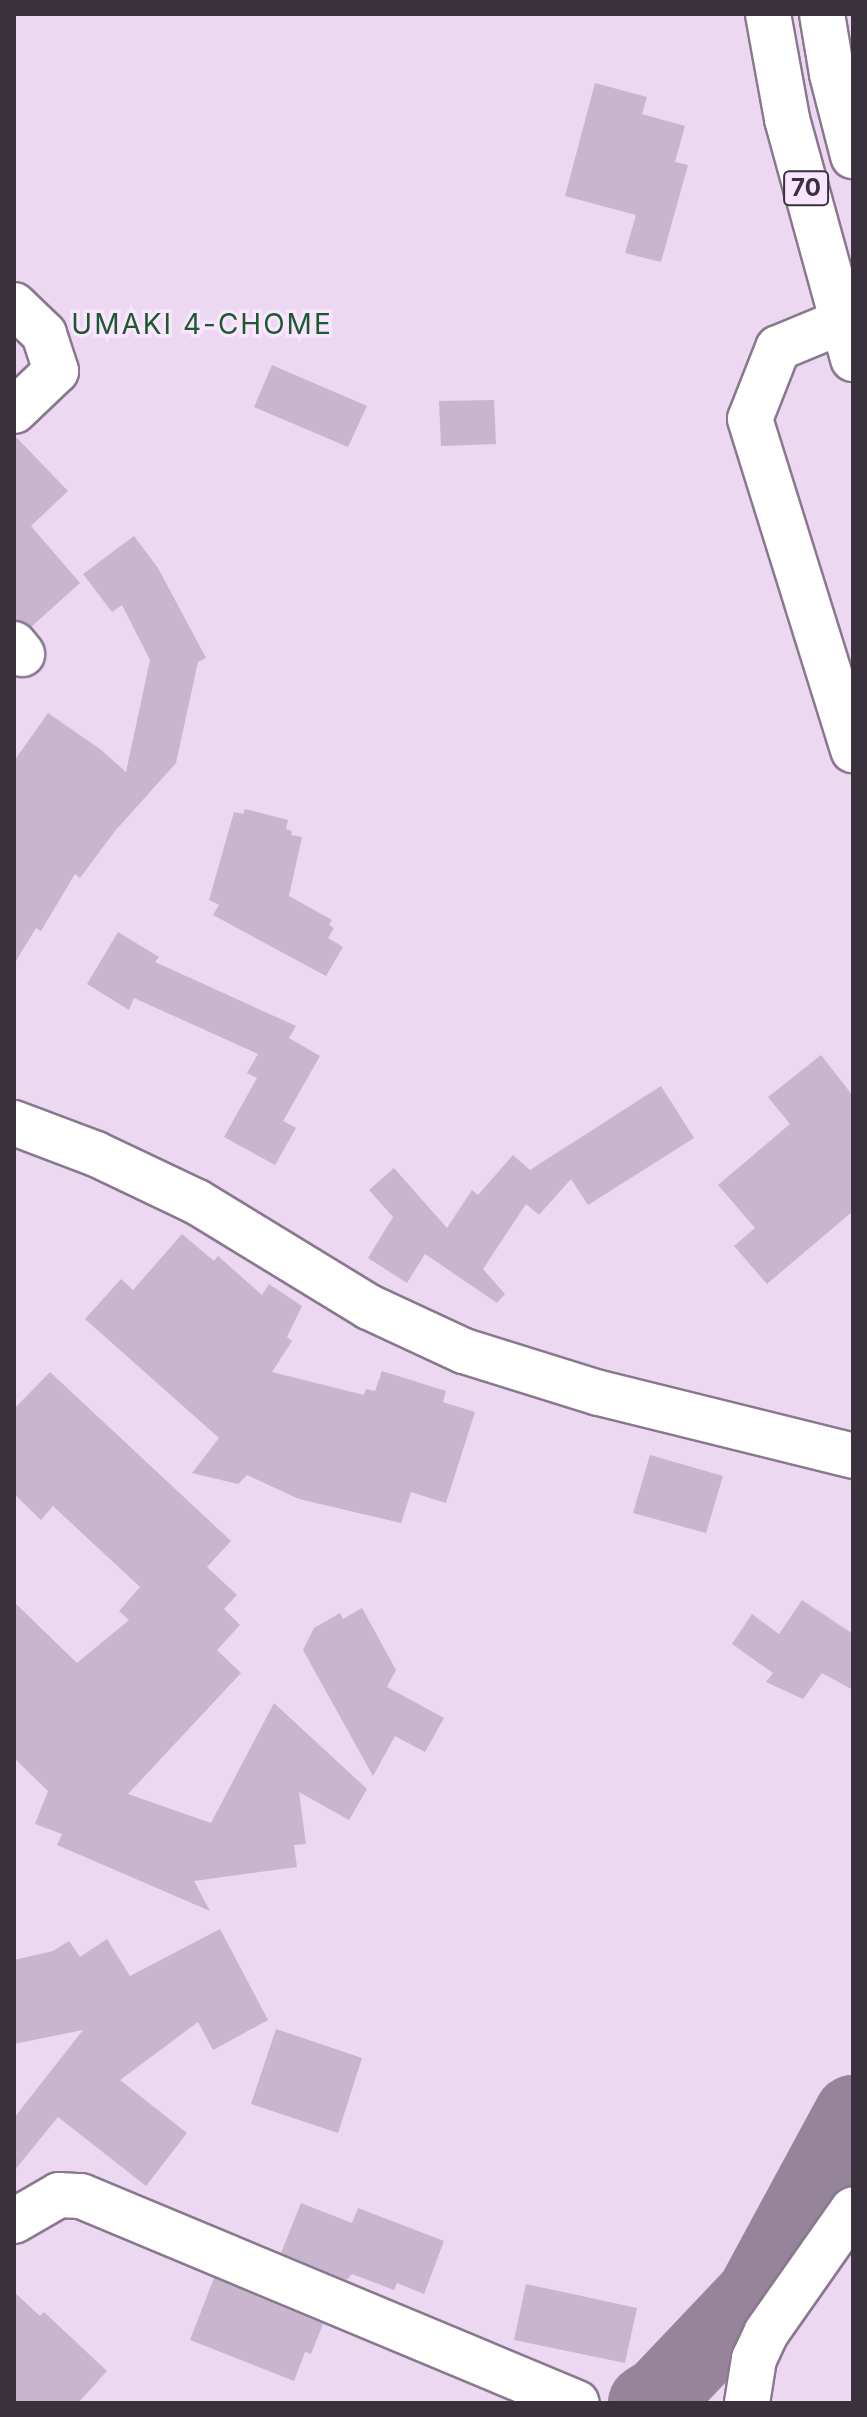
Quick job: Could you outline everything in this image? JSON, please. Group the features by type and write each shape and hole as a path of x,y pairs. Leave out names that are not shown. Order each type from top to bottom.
{"street":[{"name":"70","path":"768,14 787,119 849,332"},
{"name":"70","path":"822,14 832,74 853,156"},
{"path":"14,305 44,334 56,371 14,411"},
{"path":"849,332 778,348 750,419 837,636 853,750"},
{"path":"14,1123 96,1154 197,1202 369,1307 464,1351 599,1393 853,1456"},
{"path":"14,2221 59,2195 81,2196 577,2403"},
{"path":"747,2403 754,2359 766,2333 853,2209"}],"building":[{"path":"595,83 647,97 642,114 685,126 675,162 688,165 661,262 625,253 636,215 565,196"},
{"path":"272,365 367,406 348,447 254,407"},
{"path":"494,400 496,444 441,446 439,401"},
{"path":"14,435 68,491 31,526 80,583 31,627 14,620"},
{"path":"134,536 158,568 206,658 198,662 176,763 115,831 80,878 75,874 41,931 36,928 14,964 14,761 48,713 100,749 126,772 150,660 122,605 112,612 83,574"},
{"path":"245,809 288,820 286,829 292,831 291,835 302,837 289,896 332,920 329,925 334,928 328,938 343,947 326,976 213,915 219,905 209,900 234,812 243,814"},
{"path":"118,932 159,957 155,962 296,1026 289,1038 320,1056 283,1121 296,1128 275,1165 224,1137 257,1078 247,1073 258,1054 134,998 129,1010 87,984"},
{"path":"821,1055 853,1096 853,1211 767,1284 734,1246 755,1228 718,1185 790,1124 768,1097"},
{"path":"661,1086 694,1138 588,1205 571,1179 539,1215 526,1204 483,1269 505,1294 497,1303 425,1254 407,1283 368,1258 393,1217 369,1190 394,1168 447,1228 472,1190 478,1195 513,1155 530,1170"},
{"path":"182,1234 214,1261 218,1256 262,1295 269,1284 302,1306 287,1337 292,1341 272,1372 364,1395 366,1389 375,1391 382,1371 446,1391 443,1402 475,1412 446,1503 411,1492 401,1523 299,1499 247,1475 238,1484 192,1473 219,1438 85,1319 121,1279 133,1290"},
{"path":"50,1372 231,1541 207,1567 237,1595 224,1609 240,1625 217,1650 241,1673 128,1794 211,1823 274,1703 367,1789 349,1820 299,1792 306,1844 294,1845 297,1867 194,1881 210,1911 57,1845 62,1834 35,1824 48,1791 14,1758 14,1602 77,1663 129,1620 119,1611 140,1587 53,1506 41,1520 14,1494 14,1409"},
{"path":"650,1455 723,1476 706,1533 633,1513"},
{"path":"802,1600 853,1634 853,1690 822,1673 803,1699 766,1682 773,1673 732,1644 752,1614 779,1634"},
{"path":"362,1608 396,1670 387,1687 444,1718 425,1752 395,1736 373,1776 303,1650 314,1628 340,1613 343,1619"},
{"path":"220,1929 268,2020 213,2050 198,2022 120,2080 187,2133 146,2186 58,2117 14,2171 14,2118 83,2030 14,2044 14,1960 53,1951 69,1941 80,1957 107,1939 130,1976"},
{"path":"276,2029 362,2058 338,2133 251,2104"},
{"path":"301,2203 352,2223 358,2208 444,2241 424,2294 397,2283 394,2290 352,2274 347,2280 281,2253"},
{"path":"214,2278 323,2324 311,2354 305,2352 294,2381 190,2340"},
{"path":"526,2284 637,2308 625,2363 514,2340"},
{"path":"14,2292 40,2316 44,2312 107,2371 78,2403 14,2403"}],"waterway":[{"path":"647,2403 660,2395 755,2295 853,2114"}],"district":[{"name":"UMAKI 4-CHOME","path":"202,324"}]}
